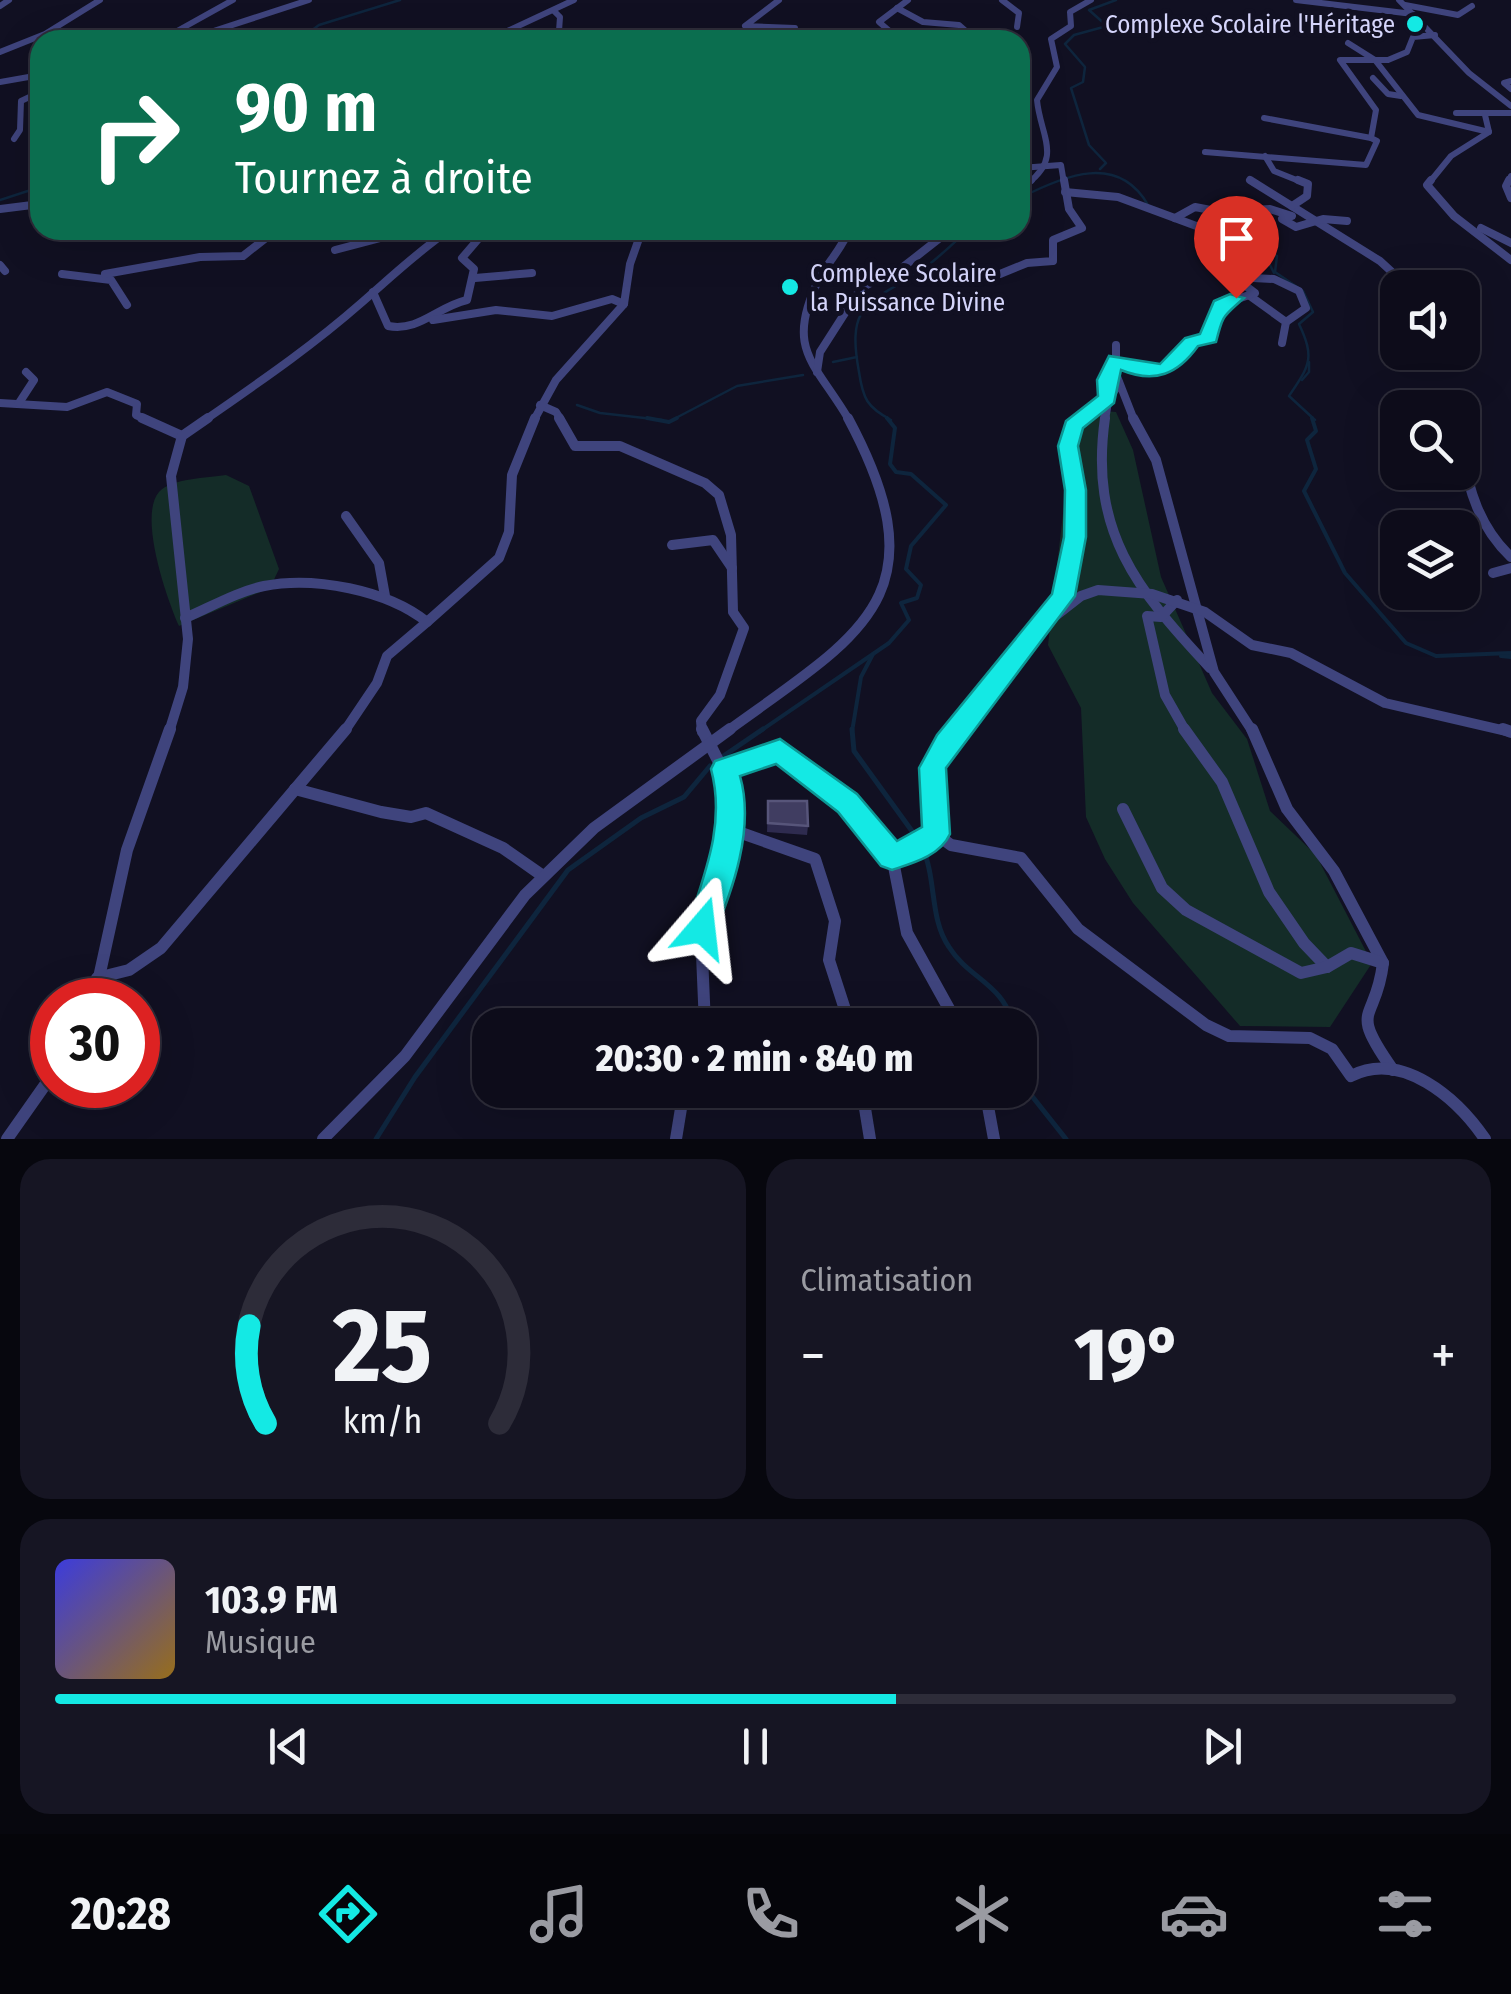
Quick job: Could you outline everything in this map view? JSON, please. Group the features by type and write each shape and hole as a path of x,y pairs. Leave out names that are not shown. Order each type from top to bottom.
{"street":[{"path":"0,6 10,0"},
{"path":"51,30 100,0"},
{"path":"179,30 233,0"},
{"path":"217,30 309,0"},
{"path":"512,30 574,0"},
{"path":"779,0 745,26 794,30"},
{"path":"889,30 880,22 908,0"},
{"path":"1002,0 1018,13 1017,26"},
{"path":"1030,179 1044,166 1051,144 1037,103 1057,67 1051,39 1071,26 1069,15 1074,8 1091,0"},
{"path":"1296,0 1413,14"},
{"path":"1401,2 1511,109"},
{"path":"1401,2 1458,15 1472,6"},
{"path":"897,8 923,22 959,24 964,30"},
{"path":"555,12 560,17 559,30"},
{"path":"1370,138 1376,110 1340,60 1399,57 1407,52 1413,37 1434,35"},
{"path":"0,49 8,50 30,40"},
{"path":"1348,42 1375,60 1418,115 1489,132"},
{"path":"0,82 30,77"},
{"path":"1372,78 1388,94 1401,96"},
{"path":"1511,81 1504,83 1511,90"},
{"path":"1492,92 1511,90"},
{"path":"14,139 20,130 21,102 30,97"},
{"path":"1456,113 1485,115 1511,109"},
{"path":"1485,115 1489,132"},
{"path":"1205,152 1366,166 1378,141 1264,118"},
{"path":"1489,132 1451,156 1428,182 1436,199 1454,216 1511,260"},
{"path":"1066,192 1125,194 1199,227 1216,216 1295,206 1307,196 1308,184 1274,171 1265,156"},
{"path":"1000,274 1027,263 1053,260 1053,240 1080,232 1066,192 1062,165 1030,167"},
{"path":"1511,176 1506,186 1511,198"},
{"path":"1250,180 1391,270"},
{"path":"0,209 30,205"},
{"path":"1175,218 1195,207 1216,216"},
{"path":"1282,210 1292,216 1282,219 1296,227 1316,221 1347,221"},
{"path":"1454,216 1511,243"},
{"path":"62,274 105,274 200,258 244,256 264,240"},
{"path":"335,250 373,240"},
{"path":"435,240 403,262 373,292 282,366 182,436 174,447 172,484 188,635 184,677 132,830 97,978 130,970 161,948 339,740 377,683 387,656 498,558 510,522 516,460 540,405 556,380 624,304 640,240"},
{"path":"428,322 446,306 466,300 475,278 474,269 462,258 477,240"},
{"path":"323,1139 405,1056 543,876 594,828 848,644 874,611 884,586 888,522 884,506 850,421 805,359 806,325 817,283 843,240"},
{"path":"817,372 820,352 861,288 903,266 937,240"},
{"path":"475,278 532,273"},
{"path":"105,274 115,281 127,305"},
{"path":"1115,360 1134,369 1164,370 1176,363 1192,342 1209,338 1208,328 1220,305 1255,293 1234,277 1274,279 1299,292 1306,308 1286,322 1282,342"},
{"path":"373,292 388,326 397,328 439,317 456,319 496,310 552,316 566,309 589,310 612,299 624,304"},
{"path":"1250,296 1286,322"},
{"path":"1116,345 1119,384 1156,460 1214,672"},
{"path":"1115,360 1107,380 1108,398 1097,469 1112,544 1161,617 1214,672 1254,731 1287,809 1334,872 1383,963 1383,978 1367,1009 1368,1033 1393,1070"},
{"path":"19,404 34,380 26,372"},
{"path":"934,836 932,768 955,731 1043,626 1063,596 1072,560 1076,490 1068,446 1074,425 1119,384"},
{"path":"0,403 66,407 107,392 137,404 136,415 182,436"},
{"path":"540,405 556,412 576,446 620,446 705,483 728,512 735,573 733,612 744,628 720,695 701,721 706,748 724,769 731,792 730,829 702,928 704,1008"},
{"path":"1470,490 1498,545 1511,557"},
{"path":"346,516 370,543 386,581 385,596"},
{"path":"672,545 713,540 735,573"},
{"path":"1493,574 1511,568"},
{"path":"185,618 274,585 385,596 415,609 426,622"},
{"path":"1043,626 1082,595 1099,589 1146,593 1195,607 1250,646 1289,652 1346,687 1402,709 1428,712 1471,726 1491,724 1511,732"},
{"path":"1161,617 1176,600"},
{"path":"1161,617 1147,616 1164,695 1222,782 1269,892 1304,943 1327,966"},
{"path":"724,769 780,751 848,803 892,856 907,933 949,1008"},
{"path":"295,790 382,812 411,816 426,813 503,848 543,876"},
{"path":"1123,809 1162,888 1186,910 1301,973 1327,966 1351,953 1383,963"},
{"path":"730,829 765,843 789,843 815,859 835,921 830,960 845,1008"},
{"path":"892,856 914,849 934,836"},
{"path":"934,836 951,845 1021,858 1038,874 1078,929 1206,1025 1229,1036 1310,1038 1332,1049 1350,1076 1373,1067 1393,1070 1445,1098 1485,1137"},
{"path":"7,1139 30,1106"},
{"path":"676,1139 681,1108"},
{"path":"865,1108 870,1139"},
{"path":"988,1108 994,1139"}],"green space":[{"path":"1102,411 1116,412 1133,450 1161,577 1212,693 1247,739 1270,811 1316,855 1372,963 1330,1027 1240,1026 1133,903 1105,859 1086,817 1081,708 1048,645 1066,487 1065,453 1077,427"},
{"path":"226,475 249,486 279,569 270,588 179,626 157,558 153,504 159,492 172,484"}],"building":[{"path":"768,801 807,801 808,826 768,823"}],"waterway":[{"path":"312,30 400,0"},
{"path":"1100,169 1106,163 1089,145 1071,88 1083,82 1085,67 1065,44 1074,35 1107,26 1089,10 1116,0"},
{"path":"1030,193 1072,176 1106,174 1136,189 1148,205"},
{"path":"0,200 30,190"},
{"path":"1198,226 1237,247 1255,247 1277,256 1275,272 1303,291 1313,312 1299,324 1308,361 1289,396 1315,420"},
{"path":"891,420 871,406 862,389 856,349 859,318 875,299 926,267 957,240"},
{"path":"1226,240 1255,246"},
{"path":"1263,251 1274,273"},
{"path":"833,362 857,357"},
{"path":"1302,380 1309,372 1309,362"},
{"path":"672,420 737,386 803,375"},
{"path":"577,405 600,413 651,419"},
{"path":"647,418 651,419"},
{"path":"651,419 669,422 677,418"},
{"path":"759,732 889,643 909,620 901,603 917,598 921,585 906,569 911,546 946,505 911,474 896,472 890,464 895,428 887,418"},
{"path":"1312,418 1316,431 1307,440 1316,469 1304,491 1345,573 1406,643 1436,656 1511,653"},
{"path":"651,419 662,420"},
{"path":"852,731 861,677 873,654"},
{"path":"1501,656 1511,657"},
{"path":"722,757 763,729"},
{"path":"852,731 854,751 917,838"},
{"path":"376,1139 415,1077 568,870 641,818 684,797 710,766"},
{"path":"922,847 943,936 957,958 994,991 1006,1008"},
{"path":"1037,1102 1066,1139"}],"place":[{"name":"Complexe Scolaire l'Héritage","path":"1415,24"},
{"name":"Complexe Scolaire la Puissance Divine","path":"790,287"}],"route":[{"path":"702,928 729,843 731,792 724,769 780,751 848,803 892,856 914,849 936,834 930,785 932,768 946,743 1043,626 1063,596 1075,537 1076,490 1068,446 1074,425 1108,398 1107,380 1115,360 1134,369 1164,370 1176,363 1192,342 1209,338 1208,328 1220,305 1236,298"}]}
